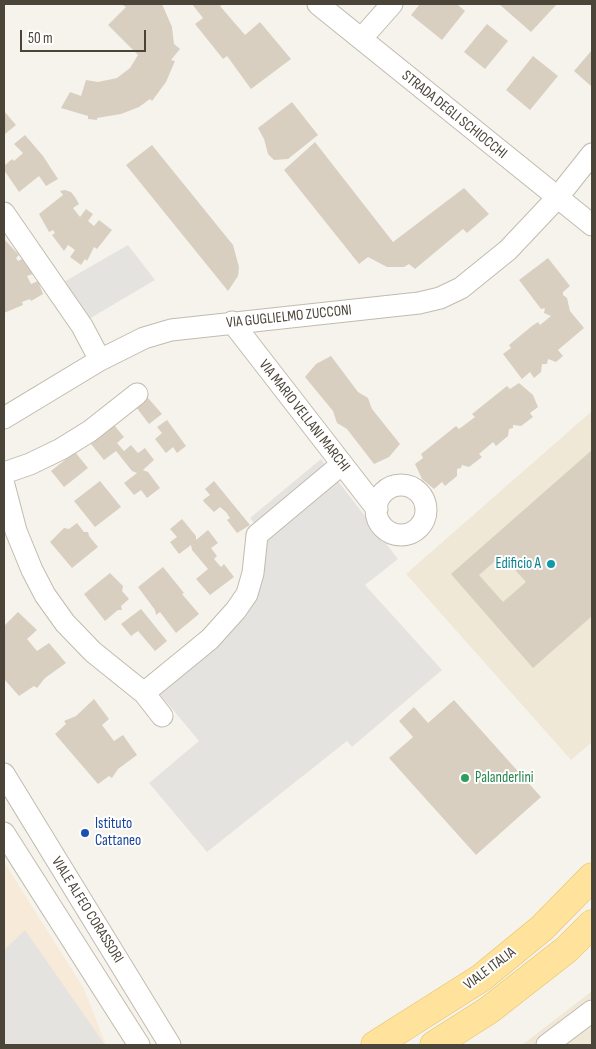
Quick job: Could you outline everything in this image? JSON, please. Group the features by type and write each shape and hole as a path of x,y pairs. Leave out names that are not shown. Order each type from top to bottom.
{"main road":[{"name":"VIALE ITALIA","path":"375,1045 481,978 542,928 592,877"},
{"name":"VIALE ITALIA","path":"434,1045 497,1004 567,949 592,924"}],"street":[{"name":"STRADA DEGLI SCHIOCCHI","path":"318,4 592,225"},
{"path":"361,39 392,4"},
{"name":"VIA GUGLIELMO ZUCCONI","path":"4,418 100,360 144,338 171,330 419,303 440,298 461,288 508,250 557,198 592,154"},
{"path":"4,213 82,326 100,360"},
{"name":"VIA MARIO VELLANI MARCHI","path":"232,322 376,510"},
{"path":"4,473 30,464 61,449 90,431 137,394"},
{"path":"144,693 223,626 247,594 253,573 257,535 342,464"},
{"path":"4,485 16,530 32,570 65,623 93,652 144,693 162,716"},
{"name":"VIALE ALFEO CORASSORI","path":"4,774 170,1045"},
{"name":"VIALE ALFEO CORASSORI","path":"4,832 139,1045"},
{"path":"547,1045 592,1011"},
{"path":"157,1024 176,1045"}],"shaded area":[{"path":"128,245 155,280 89,319 62,283"},
{"path":"592,411 592,742 571,760 406,574"},
{"path":"321,459 398,559 365,585 442,670 352,747 347,741 207,852 149,783 199,741 158,692 231,630 265,536 250,518"},
{"path":"4,862 84,989 106,1045 4,1045"},
{"path":"25,930 105,1045 4,1045 4,950"},
{"path":"592,991 592,1045 522,1045"}],"building":[{"path":"121,4 162,4 172,27 174,44 180,49 171,60 175,61 166,82 152,101 150,99 139,107 121,114 97,118 97,120 88,119 88,116 61,108 70,92 81,96 86,80 98,82 117,78 130,68 138,55 108,25 126,7"},
{"path":"192,4 223,4 220,6 245,35 260,22 291,59 251,89 227,56 223,59 195,24 203,18"},
{"path":"420,4 457,4 465,11 442,40 411,15"},
{"path":"499,4 557,4 531,32"},
{"path":"487,24 508,41 485,69 464,52"},
{"path":"592,50 592,87 574,71"},
{"path":"533,56 558,76 530,110 506,90"},
{"path":"292,102 318,135 288,159 274,160 268,154 264,139 258,128"},
{"path":"4,111 16,125 5,134 4,132"},
{"path":"25,135 43,156 58,179 46,186 39,176 19,192 4,170 4,166 12,159 14,161 23,153 14,144"},
{"path":"315,142 393,242 464,188 489,214 467,233 463,229 415,269 409,264 404,267 387,267 368,257 359,264 284,170"},
{"path":"152,145 233,245 239,267 238,276 228,291 126,165"},
{"path":"60,191 71,192 79,204 73,208 80,217 86,209 93,214 88,221 94,226 99,220 112,230 97,249 94,247 87,261 85,259 81,265 70,257 75,250 68,245 64,251 52,235 55,233 53,230 49,232 39,214 63,195"},
{"path":"5,240 19,255 16,258 18,261 22,259 33,274 27,276 31,284 38,281 43,294 31,301 30,299 22,302 23,305 4,313"},
{"path":"548,258 570,286 563,292 563,295 567,298 570,311 584,328 558,350 563,356 556,362 548,359 547,364 542,364 541,372 534,378 530,372 522,379 503,354 511,348 509,345 532,326 538,322 540,325 551,316 544,313 545,308 541,309 519,280"},
{"path":"331,356 358,392 368,398 372,409 400,444 389,457 374,464 347,429 337,423 333,411 305,377 316,364"},
{"path":"519,383 533,395 538,407 530,413 533,417 521,426 513,425 513,428 509,429 508,436 496,446 493,442 479,454 482,457 469,467 462,465 461,468 457,469 457,476 445,486 442,482 434,489 422,479 415,464 423,458 421,454 456,426 459,429 475,417 472,414 507,386 510,389"},
{"path":"148,398 162,414 149,424 136,407"},
{"path":"167,420 186,446 177,453 173,447 166,453 155,439 162,433 157,427"},
{"path":"114,425 124,437 117,443 124,451 131,445 138,453 145,448 154,460 143,470 148,472 160,488 147,498 141,490 134,495 124,483 137,473 132,471 116,451 104,460 91,444"},
{"name":"Edificio A","path":"592,450 592,616 533,668 451,574","holes":["502,555 526,582 503,602 479,575"]},
{"path":"75,452 88,468 64,487 51,471"},
{"path":"100,481 121,507 95,527 74,501"},
{"path":"214,481 250,525 237,533 227,520 230,518 226,512 220,507 214,512 203,500 210,495 205,489"},
{"path":"182,519 196,536 196,540 208,530 218,543 211,548 217,556 214,559 221,567 224,564 234,577 210,595 196,579 208,569 192,550 191,545 179,554 170,542 177,537 170,529"},
{"path":"77,523 84,532 88,532 98,547 72,568 50,542 64,528 69,529"},
{"path":"163,567 199,614 176,633 160,612 156,615 155,610 138,587"},
{"path":"110,573 123,586 122,591 129,599 121,606 122,610 118,610 105,621 84,594"},
{"path":"141,609 167,641 155,651 138,631 131,636 121,624"},
{"path":"18,612 37,630 27,639 37,651 49,643 66,663 45,678 37,688 34,686 19,696 4,679 4,626"},
{"path":"94,699 109,719 102,725 114,741 123,735 137,755 118,769 112,778 109,776 98,784 55,734 66,724 64,721 76,716"},
{"name":"Palanderlini","path":"454,700 541,797 476,855 389,758 413,737 399,721 414,707 428,723"}],"place":[{"name":"Edificio A","path":"551,564"},
{"name":"Palanderlini","path":"465,778"},
{"name":"Istituto Cattaneo","path":"85,833"}]}
